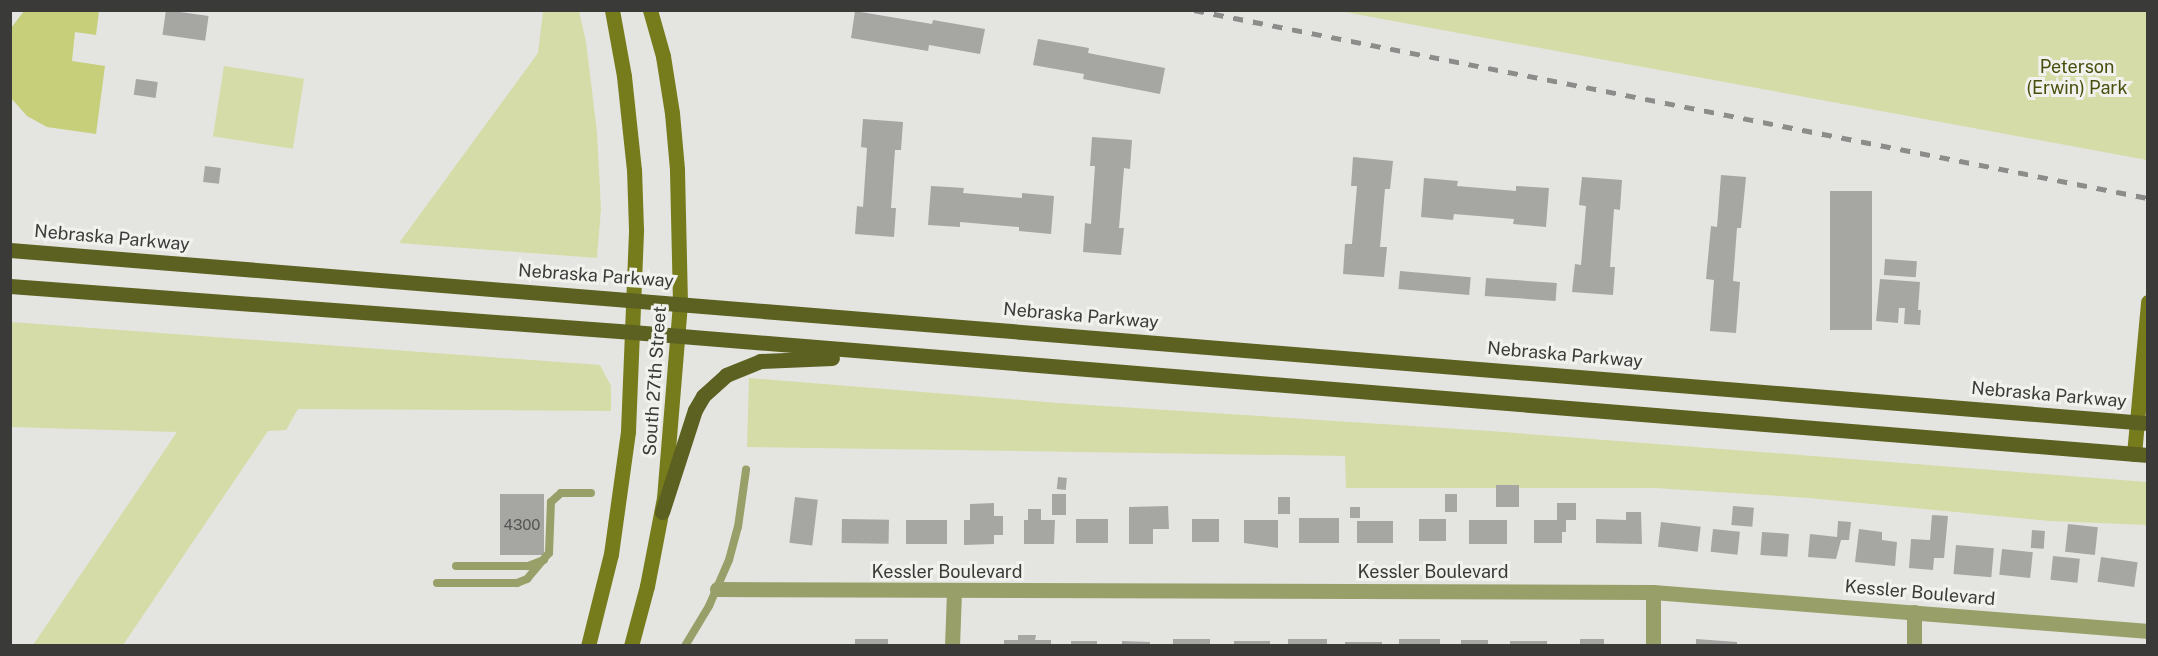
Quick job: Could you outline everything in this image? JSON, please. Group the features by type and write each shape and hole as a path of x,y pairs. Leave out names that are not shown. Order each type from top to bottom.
{"main road":[{"name":"South 27th Street","path":"588,645 608,570 622,493 628,431 636,229 634,170 624,76 612,10"},
{"name":"South 27th Street","path":"631,645 647,586 662,512 668,464 680,303 677,169 672,113 663,56 650,10"},
{"name":"Nebraska Parkway","path":"10,250 2142,422"},
{"path":"10,286 632,332 2141,455 2148,302"},
{"path":"662,512 695,410 709,391 726,375 741,366 760,361 799,358 968,360"}],"street":[{"name":"Kessler Boulevard","path":"717,589 954,592 1653,592 2148,631"},
{"path":"952,645 954,592"},
{"path":"1653,592 1653,645"},
{"path":"1914,612 1914,645"}],"lane":[{"path":"685,645 700,623 717,589 738,527 746,470"},
{"path":"437,583 517,583 527,579 546,560 549,553 551,502 561,493 591,494"},
{"path":"456,566 528,566 546,560"}],"green space":[{"path":"543,11 579,11 586,42 597,132 601,209 597,258 399,243 538,53"},
{"name":"Peterson (Erwin) Park","path":"1339,11 2147,11 2147,160"},
{"path":"224,66 304,79 293,149 213,136"},
{"path":"11,322 600,365 611,386 611,411 298,409 286,430 268,431 123,645 33,645 177,432 11,427"},
{"path":"749,378 1058,403 1490,431 2147,482 2147,525 2050,521 1809,498 1655,488 1346,488 1345,456 747,447"}],"shaded area":[{"path":"24,11 99,11 96,35 75,32 72,61 105,66 96,134 47,127 27,116 11,98 11,28"}],"building":[{"path":"166,10 209,16 205,41 163,35"},
{"path":"855,11 932,24 933,20 985,29 980,54 929,45 928,51 851,38"},
{"path":"1038,39 1089,48 1088,53 1165,68 1160,94 1083,79 1084,74 1033,65"},
{"path":"136,79 158,82 156,98 134,95"},
{"path":"863,119 903,122 901,150 895,150 891,208 896,208 894,237 855,234 857,206 863,207 867,148 861,147"},
{"path":"1092,137 1132,140 1130,169 1124,168 1119,228 1124,228 1121,255 1083,252 1085,223 1091,224 1095,166 1090,166"},
{"path":"1353,157 1393,161 1390,189 1385,189 1380,247 1387,247 1384,277 1343,274 1345,244 1352,244 1357,186 1351,186"},
{"path":"205,166 221,168 219,184 203,182"},
{"path":"1721,175 1746,177 1741,228 1737,228 1733,281 1740,282 1736,333 1710,331 1714,280 1706,279 1711,226 1717,227"},
{"path":"1582,177 1622,180 1620,210 1614,209 1610,267 1615,267 1613,295 1572,292 1575,264 1581,265 1586,206 1579,205"},
{"path":"1424,178 1458,181 1457,186 1516,191 1516,186 1549,188 1546,227 1513,224 1514,219 1454,214 1453,220 1421,217"},
{"path":"931,186 964,188 963,193 1022,198 1022,193 1054,196 1051,234 1019,231 1019,227 960,222 960,227 928,225"},
{"path":"1830,191 1872,191 1872,330 1830,330"},
{"path":"1885,259 1917,261 1916,277 1884,275"},
{"path":"1400,271 1471,277 1469,295 1398,289"},
{"path":"1486,278 1557,283 1556,301 1485,296"},
{"path":"1880,279 1920,282 1918,310 1921,310 1920,325 1904,324 1905,308 1899,308 1898,323 1876,321"},
{"path":"1058,477 1067,478 1066,490 1057,489"},
{"path":"1496,485 1519,485 1519,507 1496,507"},
{"path":"500,494 544,494 544,555 500,555"},
{"path":"1052,494 1066,494 1066,515 1052,515"},
{"path":"1445,494 1457,494 1457,512 1445,512"},
{"path":"795,497 818,500 812,545 789,543"},
{"path":"1278,497 1290,497 1290,514 1278,514"},
{"path":"994,503 994,516 1003,516 1003,535 994,535 994,544 964,545 964,520 970,520 970,504"},
{"path":"1557,503 1576,503 1576,520 1566,520 1566,532 1562,532 1562,543 1534,543 1534,520 1557,520"},
{"path":"1168,506 1169,529 1153,529 1153,544 1129,544 1129,507"},
{"path":"1733,506 1754,508 1752,527 1731,525"},
{"path":"1350,507 1360,507 1360,518 1350,518"},
{"path":"1028,509 1041,509 1041,520 1055,520 1054,544 1024,544 1024,520 1028,520"},
{"path":"1626,512 1641,512 1642,544 1596,543 1596,519 1626,520"},
{"path":"1932,515 1948,516 1944,558 1934,558 1933,570 1909,568 1911,539 1930,540"},
{"path":"1299,518 1339,518 1339,543 1299,543"},
{"path":"842,519 889,520 889,544 842,543"},
{"path":"1076,519 1108,519 1108,543 1076,543"},
{"path":"1192,519 1219,519 1219,542 1192,542"},
{"path":"1419,519 1446,519 1446,541 1419,541"},
{"path":"906,520 947,520 947,544 906,544"},
{"path":"1244,520 1278,520 1278,548 1244,543"},
{"path":"1469,520 1507,520 1507,544 1469,544"},
{"path":"1357,521 1393,521 1393,543 1357,543"},
{"path":"1838,521 1851,522 1849,540 1841,540 1836,559 1808,557 1810,534 1837,537"},
{"path":"1661,522 1701,527 1698,552 1658,547"},
{"path":"2068,524 2098,527 2095,555 2065,552"},
{"path":"1713,529 1740,532 1737,555 1711,552"},
{"path":"1859,529 1882,532 1882,540 1897,542 1895,566 1855,562"},
{"path":"2032,530 2045,531 2044,549 2031,548"},
{"path":"1762,532 1789,534 1787,557 1760,555"},
{"path":"1956,545 1994,548 1991,577 1953,574"},
{"path":"2002,549 2033,552 2030,578 1999,575"},
{"path":"2053,556 2080,559 2077,583 2050,580"},
{"path":"2101,557 2138,562 2134,587 2098,582"},
{"path":"1018,635 1036,635 1035,640 1051,640 1051,646 1004,646 1004,640 1018,640"},
{"path":"855,639 888,639 888,646 855,646"},
{"path":"1173,639 1210,639 1210,646 1173,646"},
{"path":"1288,639 1327,639 1327,646 1288,646"},
{"path":"1399,639 1440,639 1440,646 1399,646"},
{"path":"1580,639 1604,639 1604,646 1580,646"},
{"path":"1696,639 1737,642 1737,646 1696,646"},
{"path":"1461,640 1488,640 1488,646 1461,646"},
{"path":"1071,641 1097,641 1097,646 1071,646"},
{"path":"1122,641 1150,642 1150,646 1122,646"},
{"path":"1234,641 1270,641 1270,646 1234,646"},
{"path":"1510,641 1547,641 1547,646 1510,646"},
{"path":"1345,642 1382,642 1382,646 1345,646"}],"railway":[{"path":"1194,10 2148,198"}]}
